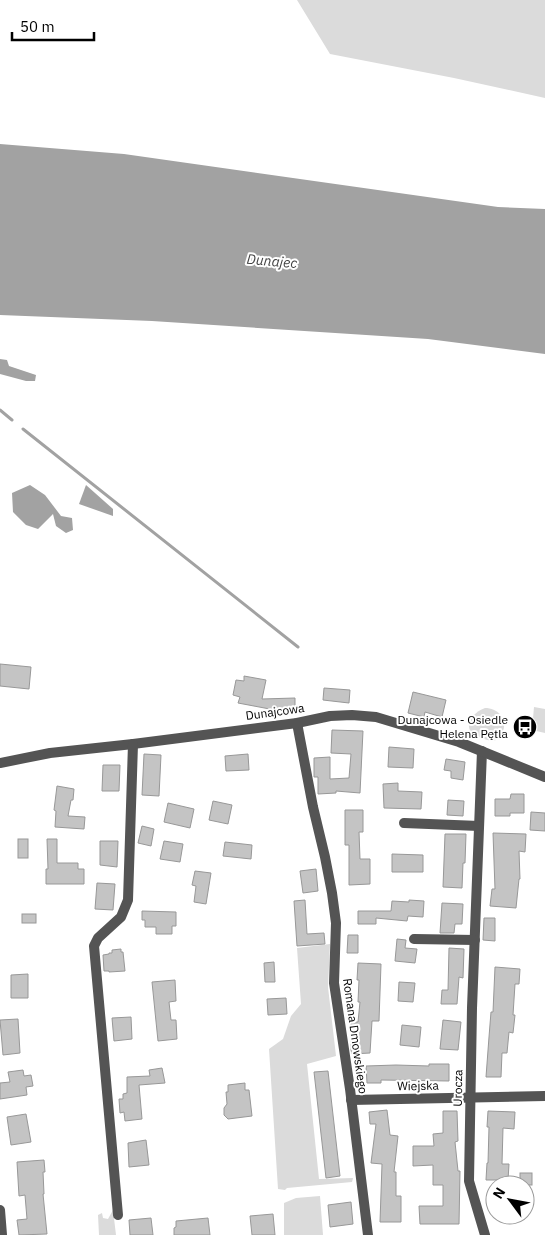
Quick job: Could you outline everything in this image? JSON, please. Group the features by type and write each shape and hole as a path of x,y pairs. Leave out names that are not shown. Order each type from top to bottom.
{"street":[{"name":"Dunajcowa","path":"0,763 50,753 297,723 330,716 352,715 376,717 459,742 545,777"},
{"name":"Romana Dmowskiego","path":"297,723 332,893 336,923 334,983 368,1235"},
{"path":"118,1215 94,946 98,938 121,918 128,900 133,744"},
{"name":"Urocza","path":"482,751 472,1008 468,1181 485,1235"},
{"path":"404,823 480,826"},
{"path":"414,939 475,940"},
{"name":"Wiejska","path":"351,1100 545,1096"},
{"path":"0,1210 2,1235"}],"shaded area":[{"path":"297,0 545,0 545,98 330,54"},
{"path":"534,707 545,709 545,733 532,730"},
{"path":"485,708 494,710 503,718 503,731 494,741 473,734 469,728 472,717"},
{"path":"330,944 328,987 336,1056 307,1064 319,1179 353,1178 352,1182 287,1188 285,1190 278,1189 269,1049 283,1039 291,1016 301,1004 297,948"},
{"path":"320,1196 323,1235 284,1235 284,1203 296,1198"},
{"path":"113,1210 116,1235 99,1235 98,1215 102,1213 103,1218 108,1219"}],"water":[{"name":"Dunajec","path":"0,144 124,154 498,207 545,209 545,354 428,339 152,321 0,315"},
{"path":"0,359 7,360 9,366 36,375 35,381 26,381 0,374"},
{"path":"30,485 45,495 61,516 72,518 73,530 66,533 56,526 53,514 38,529 26,525 13,512 12,493"},
{"path":"86,485 113,509 113,516 79,504"}],"building":[{"path":"0,664 31,667 29,689 0,686"},
{"path":"244,676 266,680 262,699 295,698 295,714 275,714 275,710 238,703 240,697 233,695 236,680 244,681"},
{"path":"324,688 350,690 349,703 323,700"},
{"path":"413,692 446,700 442,717 425,712 424,717 408,713"},
{"path":"332,730 363,731 360,793 336,791 336,793 318,794 318,777 314,777 314,758 330,757 330,779 349,778 351,754 331,753"},
{"path":"389,747 414,749 413,768 388,767"},
{"path":"144,754 161,755 159,796 142,795"},
{"path":"248,754 249,770 226,771 225,756"},
{"path":"446,759 465,762 463,780 451,778 451,771 444,770"},
{"path":"103,765 120,765 119,791 102,791"},
{"path":"398,783 398,791 422,792 421,809 384,808 383,784"},
{"path":"57,786 74,789 68,816 85,817 84,829 55,827 56,811 54,810"},
{"path":"511,794 524,794 524,813 510,813 510,816 495,816 495,799 510,799"},
{"path":"448,800 464,801 463,816 447,815"},
{"path":"213,801 232,805 228,824 209,820"},
{"path":"168,803 194,809 190,828 164,822"},
{"path":"345,810 363,810 363,832 359,832 360,859 370,859 370,884 349,885 349,845 345,845"},
{"path":"531,812 545,813 545,831 530,830"},
{"path":"142,826 154,829 151,846 138,843"},
{"path":"493,833 526,834 525,852 519,851 520,879 516,908 490,906 492,889 495,889"},
{"path":"445,834 466,834 462,888 443,887"},
{"path":"18,839 28,839 28,858 18,858"},
{"path":"47,839 57,839 57,863 78,863 78,869 84,869 84,884 46,884 46,869 48,869"},
{"path":"100,841 118,841 117,867 100,865"},
{"path":"164,841 183,844 180,862 160,859"},
{"path":"225,842 252,845 251,859 223,856"},
{"path":"392,854 423,855 423,872 392,872"},
{"path":"316,869 318,891 303,893 300,871"},
{"path":"195,871 211,873 206,904 194,902 196,886 192,885"},
{"path":"97,883 115,884 113,910 95,909"},
{"path":"305,900 307,934 324,933 325,944 297,946 294,901"},
{"path":"409,900 424,901 423,917 408,916 407,921 376,918 376,924 358,924 358,911 391,911 392,901 409,902"},
{"path":"442,903 463,904 462,924 455,924 454,933 440,933"},
{"path":"142,911 176,912 176,926 172,926 172,934 156,934 156,927 145,927 145,920 142,920"},
{"path":"22,914 36,914 36,923 22,923"},
{"path":"484,918 495,918 495,941 483,940"},
{"path":"348,935 358,935 358,953 347,953"},
{"path":"397,939 406,940 405,948 417,949 415,963 395,961"},
{"path":"449,948 464,949 463,978 459,977 457,1004 441,1004 442,990 448,990"},
{"path":"121,949 125,971 104,971 103,955 112,953 112,950"},
{"path":"274,962 275,982 265,982 264,963"},
{"path":"358,963 381,964 379,1021 372,1021 370,1053 352,1054 351,1022 358,1022 360,1002 358,1002"},
{"path":"495,967 520,969 519,984 515,984 513,1033 509,1032 507,1053 502,1053 501,1077 486,1077 491,1012 493,1012"},
{"path":"28,974 28,998 11,998 11,975"},
{"path":"175,980 176,1001 169,1002 171,1020 176,1020 177,1039 158,1041 152,982"},
{"path":"399,982 415,983 413,1002 398,1001"},
{"path":"286,998 287,1014 268,1015 267,999"},
{"path":"131,1017 132,1039 114,1041 112,1018"},
{"path":"18,1019 20,1053 3,1055 0,1020"},
{"path":"443,1020 461,1022 458,1050 440,1049"},
{"path":"402,1025 421,1027 419,1047 400,1045"},
{"path":"429,1064 449,1064 449,1081 381,1080 381,1083 367,1083 366,1066 429,1066"},
{"path":"162,1068 165,1083 139,1085 142,1119 125,1121 124,1112 120,1113 119,1099 123,1099 123,1094 127,1093 127,1077 150,1076 149,1070"},
{"path":"23,1070 24,1076 31,1075 33,1086 26,1087 27,1095 0,1099 0,1083 10,1082 8,1072"},
{"path":"328,1071 340,1176 326,1178 314,1072"},
{"path":"245,1083 245,1090 249,1090 252,1116 228,1119 224,1115 224,1108 227,1104 226,1092 228,1092 228,1085"},
{"path":"387,1110 390,1135 398,1136 394,1172 396,1172 396,1196 401,1196 401,1222 380,1222 382,1164 371,1163 376,1124 370,1124 369,1112"},
{"path":"443,1111 457,1111 458,1141 455,1142 458,1171 460,1171 459,1224 420,1224 419,1206 443,1206 443,1185 433,1185 433,1165 413,1166 413,1146 434,1146 433,1134 443,1133"},
{"path":"488,1111 515,1112 514,1129 503,1128 502,1164 509,1164 508,1175 486,1175 489,1127 487,1127"},
{"path":"26,1114 31,1142 11,1145 7,1117"},
{"path":"146,1140 149,1165 129,1167 128,1143"},
{"path":"44,1160 43,1194 47,1234 19,1235 17,1220 27,1219 25,1195 19,1196 17,1162"},
{"path":"520,1173 532,1173 532,1175 520,1175"},
{"path":"351,1202 353,1224 330,1227 328,1205"},
{"path":"273,1214 275,1235 252,1235 250,1216"},
{"path":"151,1218 153,1235 130,1235 129,1220"},
{"path":"208,1218 210,1235 174,1235 176,1221"}],"waterway":[{"path":"0,410 12,420"},
{"path":"23,429 298,647"}],"place":[{"name":"Dunajcowa - Osiedle Helena Pętla","path":"525,727"}]}
